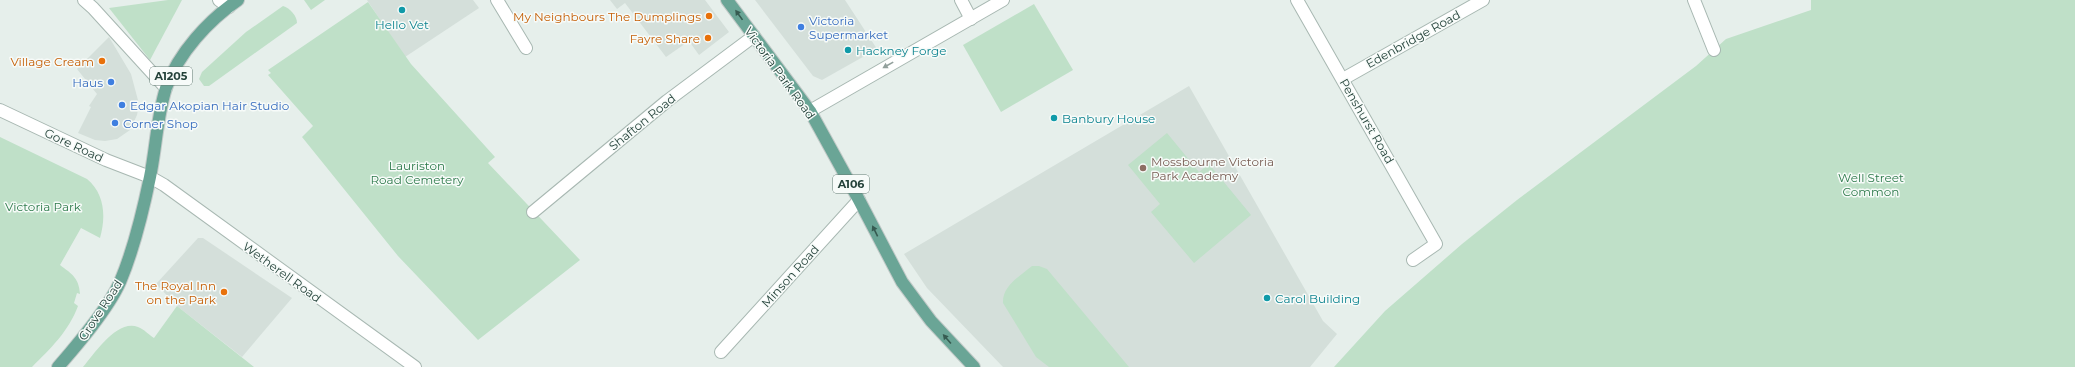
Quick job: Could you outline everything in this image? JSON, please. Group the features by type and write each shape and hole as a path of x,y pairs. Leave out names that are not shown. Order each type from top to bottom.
{"main road":[{"name":"Victoria Park Road","path":"727,0 810,111 902,282 931,321 974,367"},
{"name":"A1205","path":"150,177 166,88 176,67 189,48 232,2"},
{"name":"Grove Road","path":"58,367 97,318 120,282 140,218 150,177"}],"street":[{"path":"497,0 526,48"},
{"path":"960,0 971,19"},
{"path":"810,111 1003,0"},
{"name":"Penshurst Road","path":"1297,0 1436,244 1413,260"},
{"name":"Edenbridge Road","path":"1343,79 1483,0"},
{"path":"1694,0 1714,50"},
{"path":"92,3 166,88"},
{"name":"Shafton Road","path":"533,212 667,101 754,36"},
{"name":"Gore Road","path":"0,110 106,160 150,177"},
{"name":"Wetherell Road","path":"150,177 167,187 415,367"},
{"name":"Minson Road","path":"721,352 859,200"}],"shaded area":[{"path":"367,0 473,0 479,8 405,57"},
{"path":"610,0 705,0 729,32 699,55 689,41 666,57 625,3 617,9"},
{"path":"755,0 845,0 877,49 822,80 813,76"},
{"path":"109,37 131,74 139,104 137,115 130,130 117,139 105,141 95,140 78,133 91,107 89,106 97,94 77,69"},
{"name":"Mossbourne Victoria Park Academy","path":"1189,86 1323,321 1337,334 1310,367 1003,367 927,288 904,254"},
{"path":"198,238 203,238 292,298 242,357 177,306 156,284"}],"green space":[{"path":"168,0 182,0 150,60 109,8"},
{"path":"304,0 325,0 311,10"},
{"name":"Well Street Common","path":"1811,0 2075,0 2075,367 1334,367 1385,311 1462,244 1517,200 1696,66 1726,39 1811,10"},
{"name":"Lauriston Road Cemetery","path":"368,2 411,64 495,157 488,163 580,260 478,340 398,256 302,137 313,126 268,75 271,73 268,70"},
{"path":"1034,4 1073,70 1001,112 963,45"},
{"path":"283,6 293,13 297,23 209,86 204,86 199,79 202,72 246,32"},
{"path":"1167,133 1199,172 1209,164 1251,215 1194,263 1151,212 1160,204 1128,165"},
{"name":"Victoria Park","path":"0,137 87,179 93,185 101,199 102,206 103,222 100,238 81,228 60,265 74,277 78,284 80,294 77,293 74,303 78,306 70,324 64,332 32,367 0,367"},
{"path":"1032,266 1039,266 1047,269 1129,367 1049,367 1036,357 1003,303 1005,291 1017,278"},
{"path":"177,306 254,367 83,367 107,339 122,328 130,326 138,327 154,338"}],"place":[{"name":"Hello Vet","path":"402,10"},
{"name":"My Neighbours The Dumplings","path":"709,16"},
{"name":"Victoria Supermarket","path":"801,27"},
{"name":"Fayre Share","path":"708,38"},
{"name":"Hackney Forge","path":"848,50"},
{"name":"Village Cream","path":"102,61"},
{"name":"Haus","path":"111,82"},
{"name":"Edgar Akopian Hair Studio","path":"122,105"},
{"name":"Banbury House","path":"1054,118"},
{"name":"Corner Shop","path":"115,123"},
{"name":"Mossbourne Victoria Park Academy","path":"1143,168"},
{"name":"The Royal Inn on the Park","path":"224,292"},
{"name":"Carol Building","path":"1267,298"}]}
